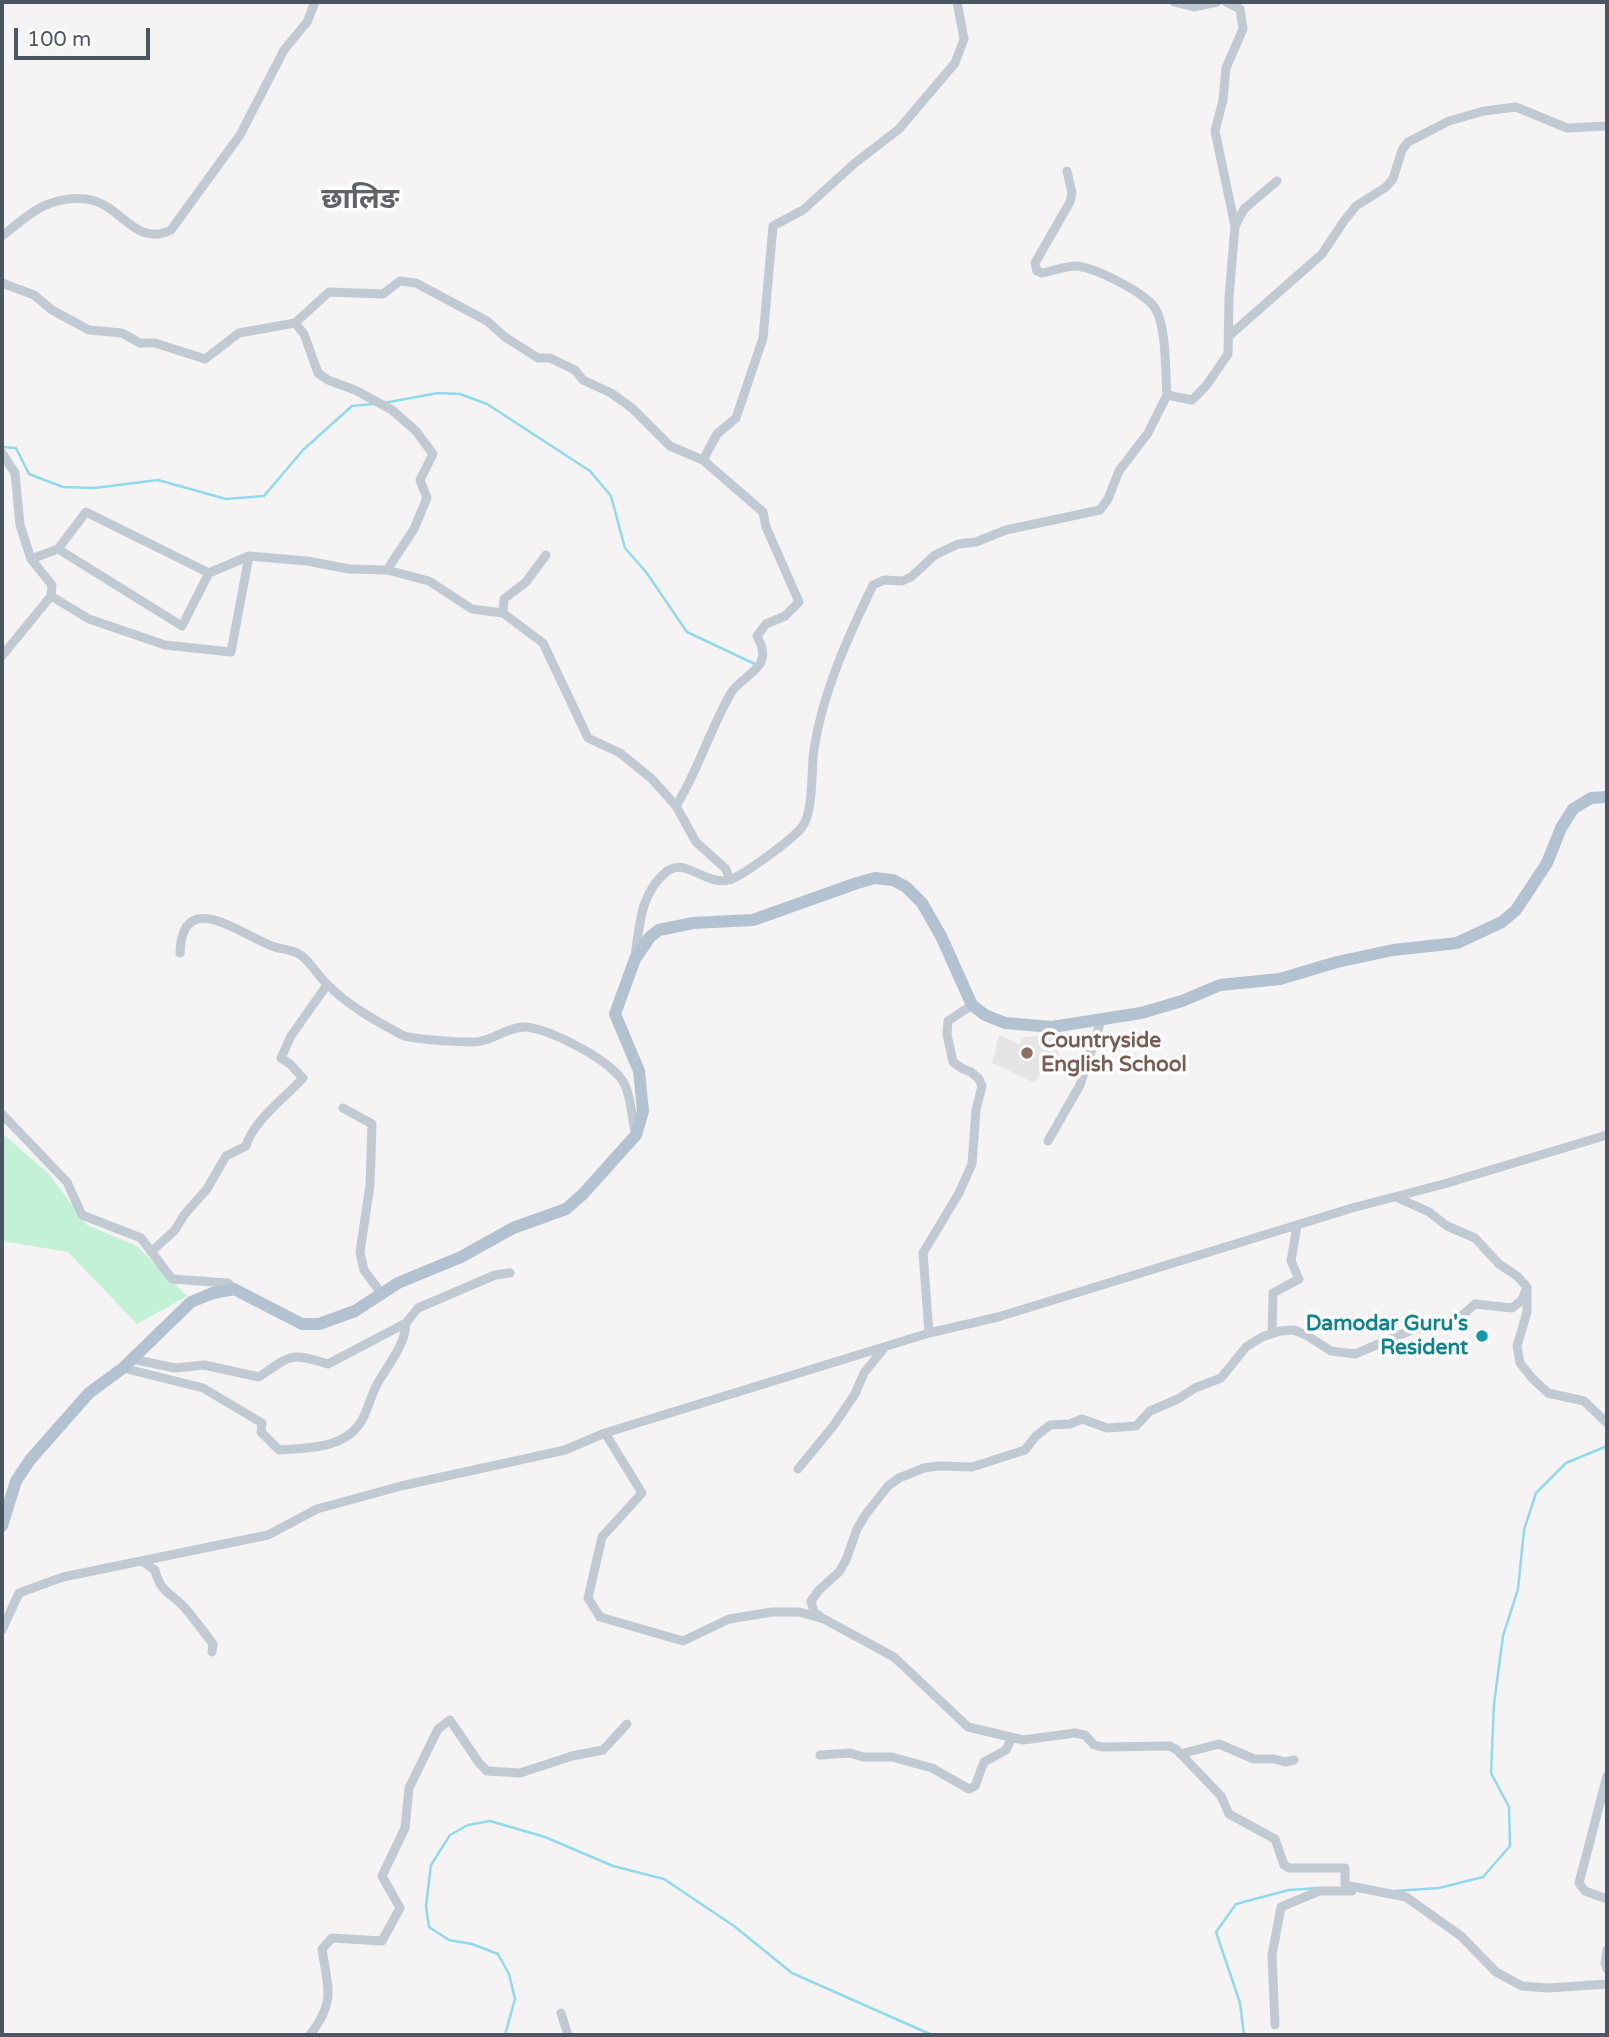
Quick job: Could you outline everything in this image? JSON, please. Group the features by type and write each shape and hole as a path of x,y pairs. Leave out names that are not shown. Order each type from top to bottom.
{"main road":[{"path":"2,1526 16,1481 30,1460 89,1393 127,1363 191,1302 213,1293 234,1289 302,1324 319,1324 355,1311 398,1283 461,1257 513,1228 566,1209 583,1194 636,1135 643,1111 639,1071 615,1014 635,959 650,937 659,930 692,922 753,920 875,878 893,880 906,887 922,903 941,936 972,1005 1005,1023 1032,1027 1101,1021 1182,1001 1220,985 1280,979 1336,962 1457,943 1502,922 1516,911 1547,863 1561,828 1573,809 1591,798 1607,797"}],"street":[{"path":"2,236 45,205 72,198 96,201 137,230 161,235 171,230 240,135 285,50 307,22 315,2"},
{"path":"703,460 717,434 736,418 763,338 774,226 803,210 855,163 899,129 956,63 964,39 957,2"},
{"path":"1174,2 1194,7 1217,2"},
{"path":"1167,395 1192,400 1206,386 1228,354 1229,297 1235,226 1215,131 1223,100 1226,68 1243,29 1240,9 1226,2"},
{"path":"1230,335 1322,254 1356,206 1386,187 1393,179 1402,150 1415,138 1449,121 1484,111 1516,107 1567,128 1607,126"},
{"path":"635,959 646,896 656,881 671,868 681,867 712,879 730,880 772,852 804,826 810,798 814,749 839,655 873,585 884,580 902,581 911,577 935,555 958,544 976,542 1006,530 1100,510 1108,499 1119,471 1148,433 1167,395 1163,336 1155,309 1121,283 1088,268 1073,266 1042,273 1037,271 1035,263 1070,202 1072,193 1067,171"},
{"path":"1235,226 1244,209 1277,181"},
{"path":"2,283 34,295 52,310 89,330 122,333 140,343 155,343 205,359 239,333 295,323 328,292 383,294 400,281 416,284 487,321 505,337 538,358 550,358 575,370 583,380 611,393 632,408 670,446 703,460 763,512 766,527 799,602 785,616 766,624 757,636 763,650 761,663 733,689 676,806"},
{"path":"295,323 304,334 318,373 327,380 392,410 416,431 433,454 420,480 427,498 414,529 387,570"},
{"path":"2,656 51,596 52,586 31,559 20,524 15,473 4,452"},
{"path":"31,559 58,549 86,512 209,573"},
{"path":"58,549 182,626 209,573 250,556 307,561 349,569 387,570 429,581 472,609 503,613 543,643 588,738 620,753 652,779 676,806 696,842 726,869 730,880"},
{"path":"503,613 505,599 526,582 546,555"},
{"path":"51,596 89,619 165,645 231,652 250,556"},
{"path":"180,953 181,937 188,923 208,918 274,947 299,954 327,985 359,1010 405,1037 478,1042 525,1027 562,1037 597,1057 625,1084 636,1135"},
{"path":"151,1252 175,1230 184,1215 207,1189 226,1156 246,1146 255,1125 303,1078 281,1058 292,1035 327,985"},
{"path":"929,1333 923,1254 960,1193 972,1164 976,1110 982,1086 971,1072 953,1062 947,1034 948,1021 972,1005"},
{"path":"1048,1141 1080,1085 1101,1021"},
{"path":"344,1108 372,1124 370,1185 360,1252 364,1270 380,1293"},
{"path":"2,1114 68,1182 82,1215 141,1238 172,1279 228,1283 234,1289"},
{"path":"2,1630 19,1593 63,1577 268,1535 317,1509 401,1486 565,1450 605,1433 929,1333 998,1317 1197,1254 1607,1135"},
{"path":"1396,1197 1429,1212 1447,1226 1475,1238 1499,1264 1517,1276 1527,1287 1527,1312 1517,1346 1520,1363 1548,1392 1584,1402 1607,1423"},
{"path":"1272,1334 1273,1293 1299,1279 1290,1261 1297,1226"},
{"path":"127,1363 175,1368 204,1365 259,1377 290,1356 302,1356 328,1364 406,1323 418,1308 495,1275 510,1273"},
{"path":"1527,1287 1522,1300 1512,1308 1475,1304 1449,1327 1413,1329 1355,1354 1331,1352 1294,1330 1272,1334 1246,1347 1221,1378 1150,1411 1136,1426 1107,1428 1082,1419 1070,1424 1050,1425 1036,1436 1025,1450 972,1467 938,1466 911,1472 888,1486 866,1514 856,1529 839,1572 811,1601 814,1612 824,1619 894,1657 968,1727 1023,1740 1075,1732 1085,1735 1094,1745 1102,1747 1170,1746 1221,1796 1229,1814 1275,1839 1284,1865 1289,1868 1345,1868 1345,1885 1406,1897 1461,1936 1496,1972 1522,1986 1548,1988 1607,1984"},
{"path":"127,1363 203,1388 262,1423 261,1432 279,1450 312,1448 340,1441 361,1422 374,1388 406,1337 406,1323"},
{"path":"798,1469 834,1425 864,1373 886,1346"},
{"path":"605,1433 642,1493 602,1537 588,1598 600,1617 683,1641 729,1619 772,1612 799,1612 824,1619"},
{"path":"142,1561 155,1570 157,1584 184,1607 213,1644 212,1652"},
{"path":"310,2035 323,2018 329,1996 322,1949 332,1938 382,1941 400,1908 382,1876 405,1828 409,1788 438,1729 450,1720 487,1771 520,1773 572,1756 603,1750 627,1724"},
{"path":"820,1755 850,1753 863,1757 892,1757 932,1768 969,1789 975,1786 984,1762 1006,1750 1012,1737"},
{"path":"1181,1754 1219,1744 1254,1759 1285,1762 1294,1760"},
{"path":"1607,1776 1579,1883 1585,1891 1607,1899"},
{"path":"1275,2025 1272,1955 1275,1951 1281,1907 1319,1891 1381,1892"},
{"path":"1607,1951 1607,1969"},
{"path":"561,2013 568,2035"}],"shaded area":[{"name":"Countryside English School","path":"999,1035 1019,1044 1024,1037 1056,1035 1060,1062 1044,1067 1035,1083 992,1063"}],"green space":[{"path":"2,1133 49,1174 87,1225 137,1246 187,1296 137,1324 68,1252 2,1241"}],"waterway":[{"path":"384,403 438,393 460,394 487,404 590,471 611,496 625,548 646,572 687,632 757,665"},
{"path":"2,447 16,448 29,474 63,487 94,488 158,480 226,499 264,496 303,450 352,406 374,404"},
{"path":"1394,1891 1439,1888 1483,1877 1510,1846 1509,1807 1491,1773 1494,1704 1503,1636 1518,1589 1524,1530 1536,1493 1566,1463 1607,1446"},
{"path":"505,2035 515,1999 509,1974 498,1954 472,1944 449,1940 429,1927 426,1906 431,1865 450,1835 468,1825 490,1821 545,1837 613,1866 664,1879 734,1926 792,1973 932,2035"},
{"path":"1244,2035 1240,2003 1216,1932 1236,1904 1289,1890 1318,1888"}],"place":[{"name":"Countryside English School","path":"1027,1053"},
{"name":"Damodar Guru's Resident","path":"1482,1336"}],"district":[{"name":"छालिङ","path":"360,201"}]}
